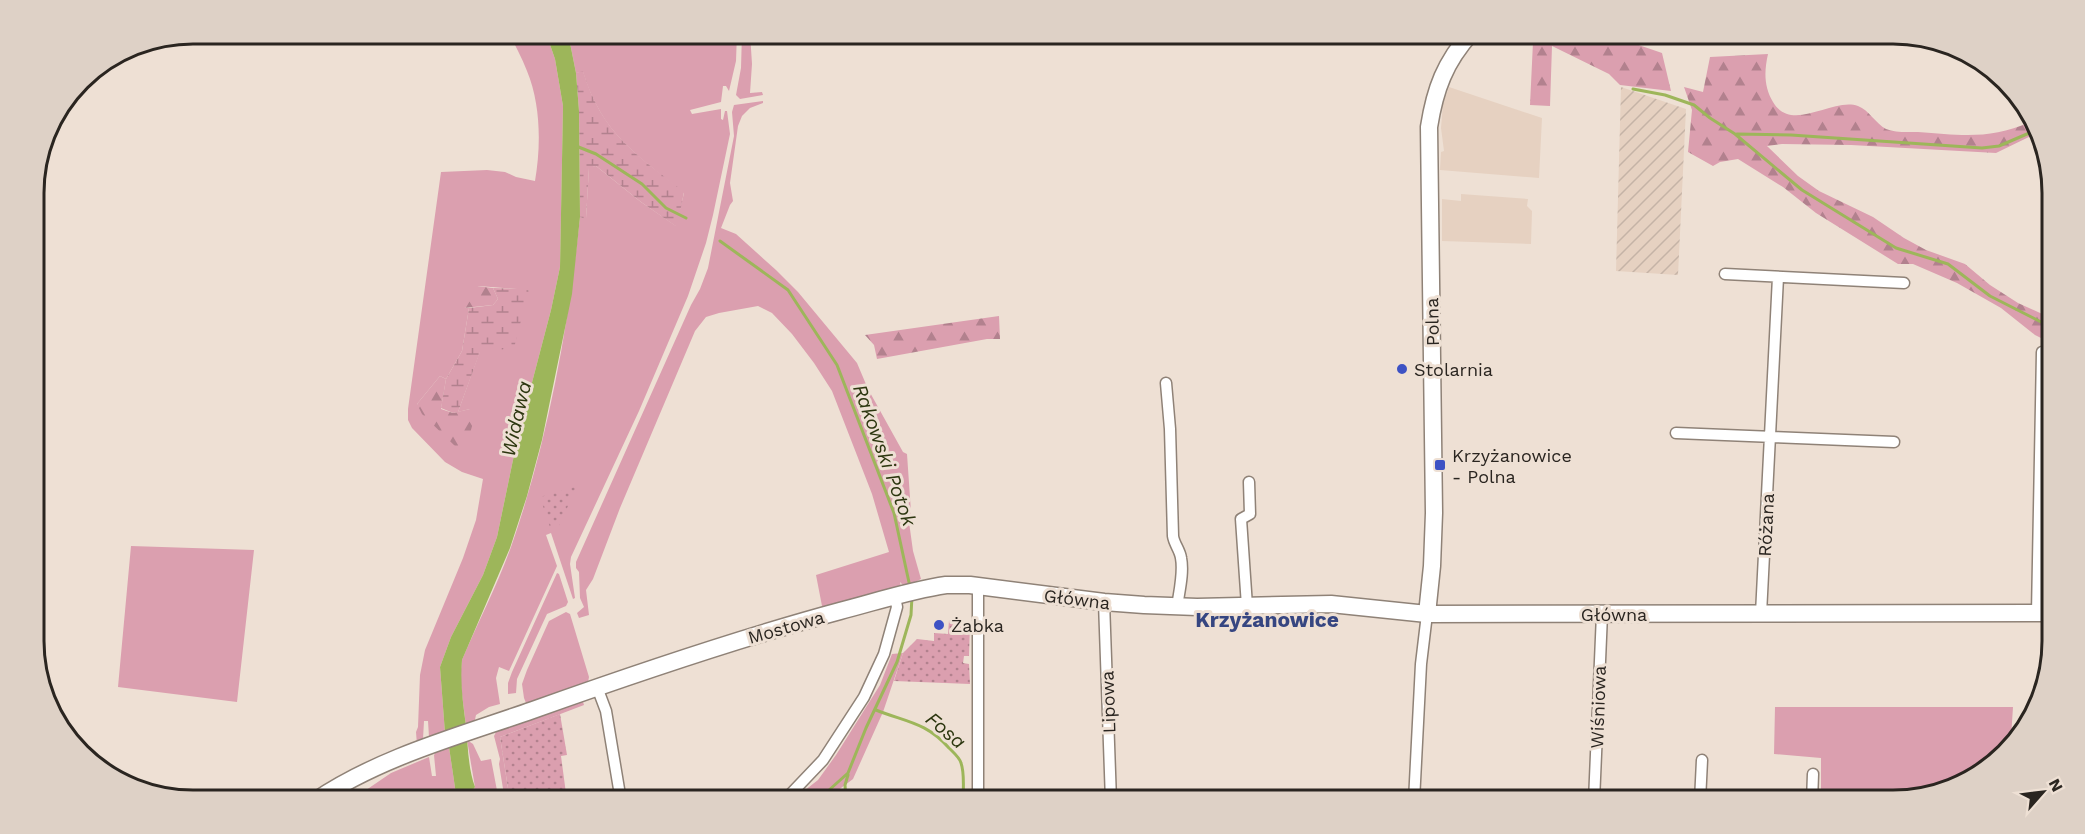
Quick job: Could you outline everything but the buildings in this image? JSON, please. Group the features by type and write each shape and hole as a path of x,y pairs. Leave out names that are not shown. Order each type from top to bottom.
{"street":[{"name":"Polna","path":"1415,790 1421,664 1432,566 1434,513 1429,127 1441,77 1462,44"},
{"path":"1725,274 1904,283"},
{"name":"Różana","path":"1761,614 1778,277"},
{"path":"1166,383 1170,429 1173,536 1174,545 1182,561 1177,607"},
{"path":"1677,433 1894,442"},
{"path":"1247,606 1241,519 1250,514 1249,482"},
{"name":"Mostowa","path":"335,790 375,768 476,729 768,631 946,585 978,586"},
{"name":"Główna","path":"978,586 1104,602 1177,607 1331,604 1427,614 2042,613"},
{"path":"978,586 978,790"},
{"path":"794,790 823,759 864,698 884,654 900,596"},
{"name":"Lipowa","path":"1104,602 1111,790"},
{"name":"Wiśniowa","path":"1594,790 1602,614"},
{"path":"597,687 606,711 619,790"},
{"path":"1701,790 1702,760"},
{"path":"1812,790 1813,774"}],"shaded area":[{"path":"550,44 570,44 576,73 579,111 580,217 572,294 542,440 527,496 510,548 462,660 462,693 470,765 475,787 473,790 455,790 445,733 440,667 451,637 483,575 497,537 518,436 560,267 563,106 555,59"},
{"path":"1449,87 1542,118 1539,178 1440,170 1441,152 1444,151 1441,128 1443,104"},
{"path":"1621,87 1686,109 1678,275 1616,271"},
{"path":"1461,194 1528,199 1527,206 1532,211 1531,244 1442,241 1442,199 1461,201"}],"green space":[{"path":"515,44 550,44 555,59 563,106 560,267 518,436 497,537 483,575 451,637 440,667 445,733 429,737 428,721 424,721 423,739 417,745 420,675 425,650 476,520 483,479 462,472 445,462 412,428 408,420 441,172 487,170 505,172 535,181 539,126 532,84","holes":["478,286 529,290 480,351 458,412 470,409 456,446 417,404 440,376 446,379 462,351 469,308 464,308"]},
{"path":"570,44 737,44 736,61 729,91 726,86 723,86 721,102 690,110 692,114 721,109 723,120 725,111 727,111 730,134 706,243 688,296 639,411 571,557 575,598 573,599 551,533 546,535 557,566 509,671 499,667 496,678 500,704 489,707 476,715 474,724 466,726 460,678 462,660 506,561 536,466 563,343 580,217 586,218 589,167 596,166 676,226 684,193 623,141 600,112 583,72 576,73"},
{"path":"742,44 751,44 750,93 762,92 763,95 740,99 736,95 741,68"},
{"path":"1533,44 1636,44 1662,53 1671,91 1620,85 1609,74 1552,46 1550,106 1530,105"},
{"path":"1768,54 1765,73 1768,91 1773,102 1781,111 1791,115 1813,113 1836,106 1858,106 1882,127 1890,130 1961,135 2002,132 2024,124 2030,136 1996,153 1851,145 1782,144 1767,146 1798,176 1819,191 1873,217 1926,250 1965,264 1990,285 2018,303 2042,314 2042,338 2001,308 1957,283 1913,264 1898,264 1816,213 1783,187 1738,159 1720,162 1713,166 1688,152 1692,110 1684,87 1703,92 1710,57"},
{"path":"583,71 600,111 611,127 636,154 684,192 677,227 596,166 589,168 586,219 580,217 579,111 576,73"},
{"path":"763,101 750,108 742,116 738,126 730,183 733,201 721,228 736,234 776,270 798,292 857,363 868,389 903,452 907,454 911,512 909,522 913,551 921,579 905,587 900,582 901,588 822,606 816,575 889,552 872,494 832,391 792,334 772,313 758,306 706,317 695,331 620,508 593,579 586,590 589,615 579,618 577,613 584,607 580,598 579,572 576,562 708,268 734,136 732,112 734,105"},
{"path":"477,286 493,288 498,299 493,305 464,308 460,302"},
{"path":"493,288 529,289 514,348 480,352 458,412 453,413 441,408 446,379 462,351 469,308 493,305 498,299"},
{"path":"999,316 1000,339 987,339 877,359 874,345 865,335"},
{"path":"440,376 446,379 441,409 453,413 470,409 475,416 468,440 456,447 422,414 417,404"},
{"path":"577,486 558,528 551,530 540,497"},
{"path":"131,546 254,550 237,702 118,687"},
{"path":"557,573 568,602 566,606 547,614 517,679 516,693 508,694 508,683 512,672"},
{"path":"566,612 570,614 589,677 588,682 532,704 526,703 522,684 527,670 549,621"},
{"path":"949,620 965,625 970,623 969,656 964,656 963,663 969,664 970,684 894,681 903,653 917,639 934,641 934,633 948,634"},
{"path":"903,653 883,712 853,779 838,790 805,790 818,780 836,755 880,685 892,654"},
{"path":"583,702 584,705 500,737 508,790 503,790 500,759 494,736 497,730"},
{"path":"1775,707 2013,707 2011,731 1998,747 1967,770 1940,783 1921,788 1821,790 1821,758 1774,754"},
{"path":"560,714 567,755 561,756 566,790 508,790 500,737"},
{"path":"467,740 473,744 481,761 491,759 497,790 473,790 475,787"},
{"path":"449,747 455,790 366,790 391,773 429,757 432,776 436,776 434,755"}],"waterway":[{"path":"1633,89 1665,95 1694,105 1735,134 1802,190 1896,248 1948,264 1990,296 2042,322"},
{"path":"1737,134 1791,135 1982,148 1999,146 2029,133"},
{"name":"Rakowski Potok","path":"576,146 596,154 642,184 666,208 686,218"},
{"name":"Rakowski Potok","path":"720,241 788,290 837,365 894,513 910,587"},
{"name":"Rakowski Potok","path":"829,790 848,773 897,662 911,615 912,596"},
{"name":"Fosa","path":"876,710 924,728 940,739 959,759 962,767 963,790"},
{"name":"Fosa","path":"845,790 848,775"}],"place":[{"name":"Stolarnia","path":"1402,369"},
{"name":"Krzyżanowice - Polna","path":"1440,465"},
{"name":"Żabka","path":"939,625"}],"district":[{"name":"Krzyżanowice","path":"1267,619"}],"water label":[{"name":"Widawa","path":"516,419"}]}
